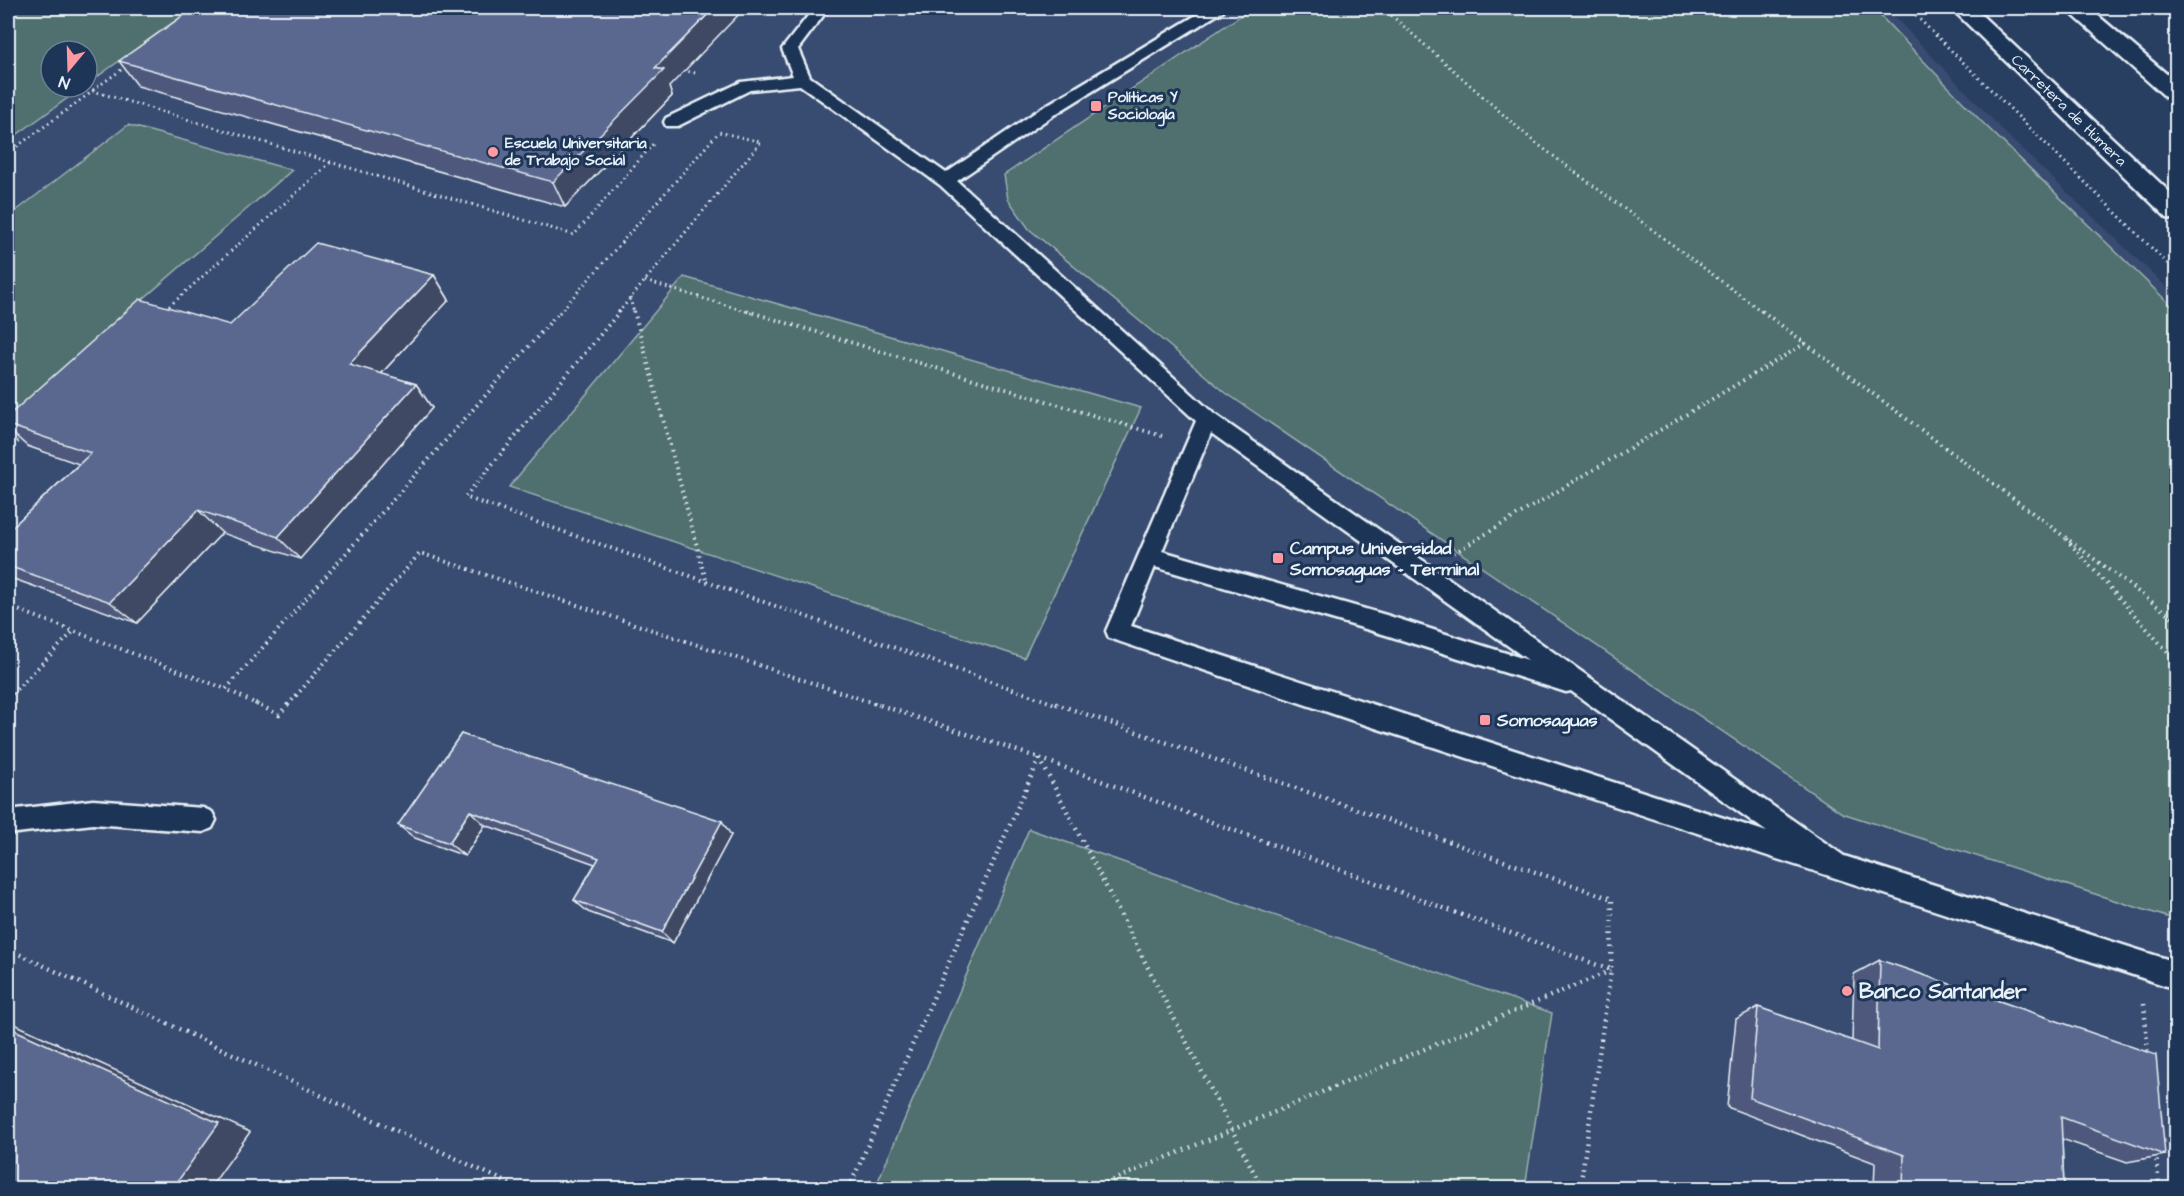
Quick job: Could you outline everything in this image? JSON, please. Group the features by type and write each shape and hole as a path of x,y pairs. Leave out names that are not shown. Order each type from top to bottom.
{"street":[{"name":"Carretera de Húmera","path":"1962,8 2176,212"},
{"path":"2076,8 2176,94"}],"lane":[{"path":"821,8 790,49 803,80 881,132 946,181 1207,418 1835,865"},
{"path":"946,181 978,157 1046,113 1218,8"},
{"path":"672,122 747,85 803,80"},
{"path":"1207,418 1117,631 2176,976"},
{"path":"1147,556 1386,626 1585,688"},
{"path":"8,822 93,812 203,820"}],"path":[{"path":"1383,8 1532,140 2176,620"},
{"path":"1908,8 2176,272"},
{"path":"99,87 131,63"},
{"path":"677,68 700,74"},
{"path":"99,93 574,235 672,122"},
{"path":"8,153 82,99"},
{"path":"226,689 719,132 761,142 465,496 1612,899 1611,970 1580,1188"},
{"path":"165,310 331,162"},
{"path":"645,282 1195,445"},
{"path":"630,298 706,581"},
{"path":"1424,571 1806,342"},
{"path":"8,450 25,435"},
{"path":"2060,532 2176,661"},
{"path":"8,606 226,689 279,715 420,553 1039,758 1611,970"},
{"path":"8,698 73,632"},
{"path":"1039,758 1262,1188"},
{"path":"849,1188 1039,758"},
{"path":"8,949 519,1188"},
{"path":"2141,964 2149,1059"},
{"path":"1094,1188 1611,970"},
{"path":"2155,1141 2159,1188"}],"shaded area":[{"path":"8,8 1886,8 2012,140 2176,296 2176,1188 8,1188"}],"green space":[{"path":"8,8 193,8 99,75 99,39 39,39 39,99 66,99 8,141"},
{"path":"1252,8 1873,8 1981,121 2176,310 2176,920 1842,813 1226,393 1029,229 1008,199 1004,175"},
{"path":"128,125 292,170 8,416 8,217"},
{"path":"684,277 1141,408 1024,658 509,487"},
{"path":"1029,829 1552,1013 1525,1188 875,1188"}],"building":[{"name":"Escuela Universitaria de Trabajo Social","path":"194,8 714,8 655,68 664,70 553,182 119,61"},
{"path":"316,243 434,275 349,364 416,384 278,537 198,510 110,602 8,566 8,531 91,453 8,425 8,416 140,299 230,325"},
{"path":"461,734 722,821 662,932 574,900 599,858 470,811 449,843 398,825"},
{"path":"1880,960 2156,1055 2165,1155 2061,1117 2064,1188 1903,1188 1904,1155 1750,1098 1758,1007 1878,1050"},
{"path":"8,1027 219,1123 173,1188 8,1188"}],"place":[{"name":"Políticas Y Sociología","path":"1096,106"},
{"name":"Escuela Universitaria de Trabajo Social","path":"493,152"},
{"name":"Campus Universidad Somosaguas - Terminal","path":"1278,558"},
{"name":"Somosaguas","path":"1485,720"},
{"name":"Banco Santander","path":"1847,991"}]}
